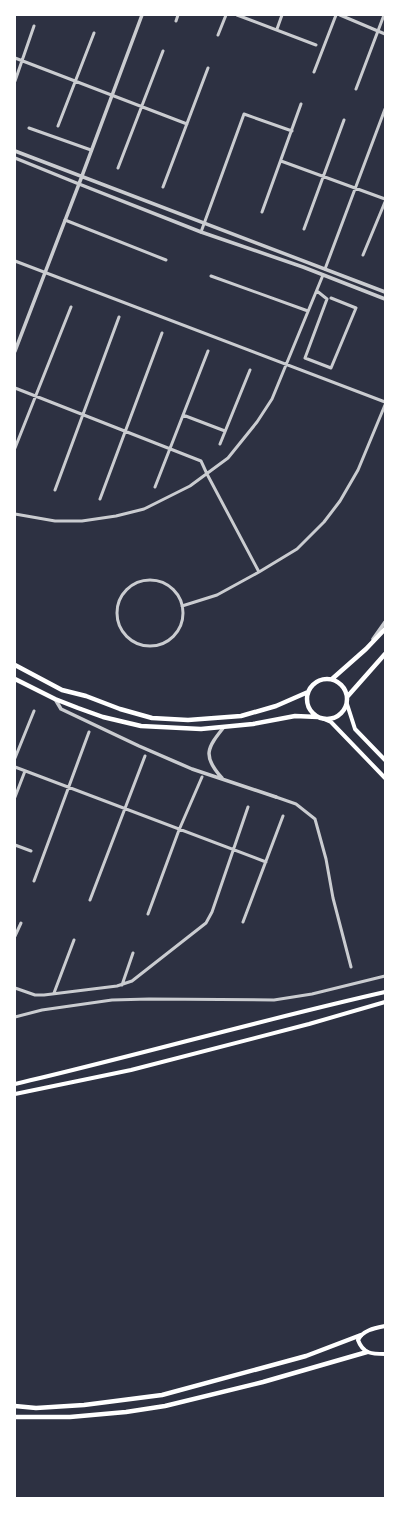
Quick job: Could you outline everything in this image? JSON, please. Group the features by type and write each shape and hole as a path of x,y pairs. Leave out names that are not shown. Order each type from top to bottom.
{"main road":[{"path":"332,679 366,649 385,629"},
{"path":"347,697 385,654"},
{"path":"15,665 62,690 86,696 120,710 152,718 188,720 241,716 276,706 308,692"},
{"path":"385,760 355,729 343,686 332,679 326,678 315,682 308,692 307,703 313,714 331,722 385,778"},
{"path":"15,679 55,699 103,716 141,726 200,729 224,727 295,716 318,717"},
{"path":"324,719 330,719 341,714 347,704"},
{"path":"15,1084 107,1062 303,1011 385,992"},
{"path":"15,1094 131,1070 309,1024 385,1002"},
{"path":"15,1406 36,1408 84,1405 162,1395 306,1356 361,1335 369,1330 385,1326"},
{"path":"361,1335 358,1340 362,1349 367,1352"},
{"path":"15,1417 70,1417 126,1412 165,1406 264,1382 367,1352 385,1354"}],"street":[{"path":"15,351 142,15"},
{"path":"176,20 178,15"},
{"path":"218,35 226,15"},
{"path":"237,15 316,45"},
{"path":"277,29 282,15"},
{"path":"314,72 336,15"},
{"path":"340,15 385,34"},
{"path":"356,89 384,15"},
{"path":"15,81 34,26"},
{"path":"58,126 94,32"},
{"path":"118,168 163,51"},
{"path":"15,58 187,124"},
{"path":"163,187 208,68"},
{"path":"262,212 301,104"},
{"path":"15,514 55,521 82,521 116,516 144,509 190,486 228,458 257,422 272,399 317,291 354,188 385,109"},
{"path":"201,232 244,114 292,131"},
{"path":"304,229 344,120"},
{"path":"29,128 91,150"},
{"path":"15,151 385,292"},
{"path":"15,158 201,232 385,299"},
{"path":"281,161 385,200 364,256"},
{"path":"65,220 166,260"},
{"path":"15,260 385,402"},
{"path":"211,276 308,311"},
{"path":"317,291 327,299 305,358 331,368 356,308 331,298"},
{"path":"15,448 71,307"},
{"path":"55,490 119,317"},
{"path":"100,499 162,333"},
{"path":"155,487 208,350"},
{"path":"220,444 250,370"},
{"path":"15,388 201,461 259,572"},
{"path":"182,606 217,594 259,572 297,549 324,522 340,501 358,470 385,405"},
{"path":"183,415 226,431"},
{"path":"144,581 154,581 168,586 179,597 182,606 183,617 178,631 171,638 157,645 142,645 132,640 122,630 118,620 119,605 123,595 134,585 144,581"},
{"path":"366,649 385,622"},
{"path":"375,665 385,657"},
{"path":"55,699 61,709 139,746 192,769 296,804 315,819 326,859 333,898 351,967"},
{"path":"15,758 34,711"},
{"path":"222,779 209,762 210,747 213,740 224,727"},
{"path":"34,881 89,732"},
{"path":"90,900 145,756"},
{"path":"15,767 266,862"},
{"path":"15,796 25,771"},
{"path":"148,914 202,777"},
{"path":"15,988 35,995 122,985 132,981 206,923 212,912 248,807"},
{"path":"243,922 283,816"},
{"path":"15,845 31,851"},
{"path":"15,936 21,923"},
{"path":"54,993 74,940"},
{"path":"122,985 133,953"},
{"path":"15,1017 42,1010 112,1000 274,1000 312,994 385,976"}]}
